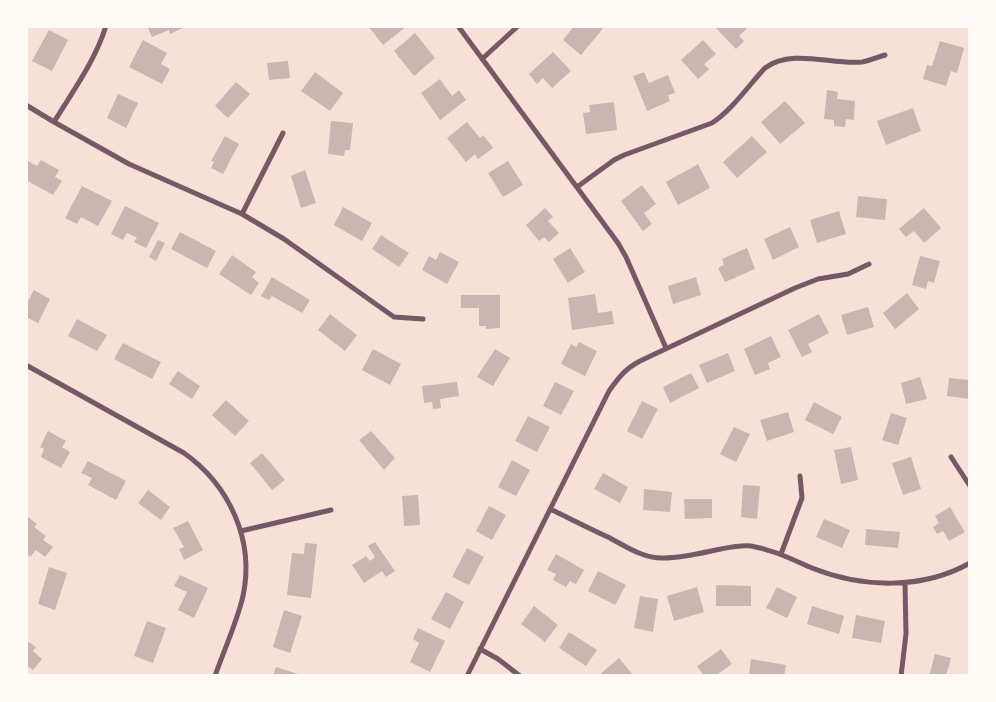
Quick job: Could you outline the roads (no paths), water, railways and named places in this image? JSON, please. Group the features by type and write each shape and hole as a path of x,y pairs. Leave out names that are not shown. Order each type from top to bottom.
{"street":[{"path":"54,122 88,67 106,26"},
{"path":"458,26 618,243 666,348"},
{"path":"482,59 518,26"},
{"path":"577,187 624,155 712,122 720,117 765,68 772,63 782,59 799,58 863,62 885,55"},
{"path":"26,105 130,164 242,214 284,239 394,317 423,320"},
{"path":"242,214 283,133"},
{"path":"467,676 609,391 621,374 630,366 666,348 795,288 818,279 848,274 869,264"},
{"path":"26,365 194,460 208,473 228,500 241,531 246,566 243,597 215,676"},
{"path":"951,457 970,486"},
{"path":"781,554 802,498 800,476"},
{"path":"550,509 641,554 651,557 677,558 737,546 749,546 781,554 811,568 844,579 868,583 905,583 937,576 970,563"},
{"path":"241,531 331,510"},
{"path":"901,676 906,634 905,583"},
{"path":"480,649 520,676"}]}
